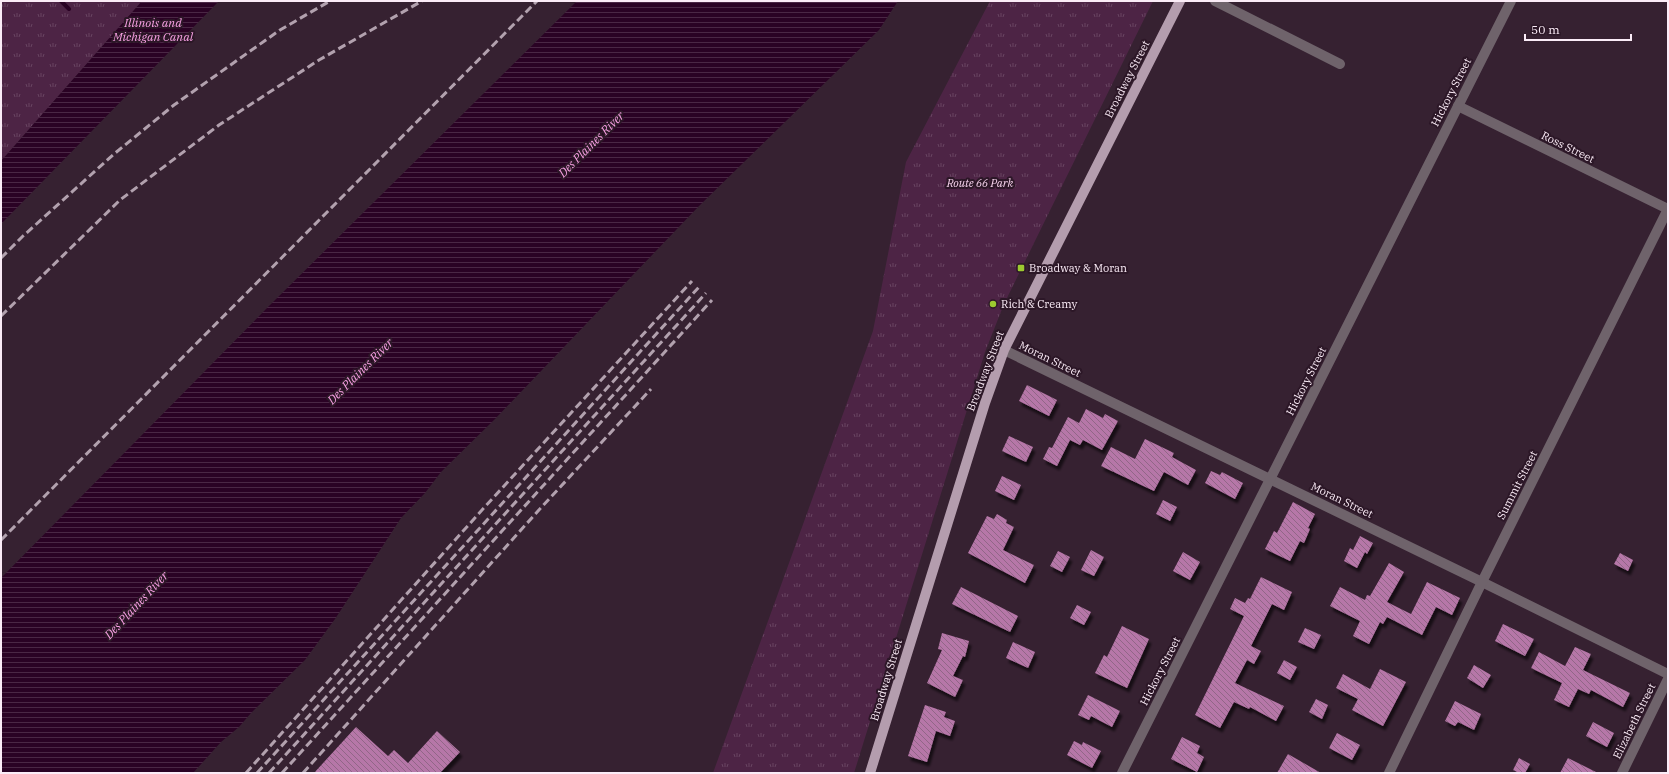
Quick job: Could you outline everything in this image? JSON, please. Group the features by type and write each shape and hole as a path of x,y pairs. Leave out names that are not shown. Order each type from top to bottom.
{"main road":[{"name":"Broadway Street","path":"870,773 984,403 1004,350 1180,1"}],"street":[{"path":"1214,1 1340,64"},
{"name":"Hickory Street","path":"1122,773 1511,1"},
{"name":"Ross Street","path":"1458,106 1668,209"},
{"name":"Summit Street","path":"1389,773 1482,582 1668,209"},
{"name":"Moran Street","path":"1004,350 1668,674"},
{"name":"Elizabeth Street","path":"1622,773 1668,679"}],"green space":[{"path":"1,1 142,1 1,161"},
{"name":"Route 66 Park","path":"990,1 1153,1 1004,304 985,352 854,773 713,773 873,331 906,162"}],"water":[{"name":"Illinois and Michigan Canal","path":"142,1 219,1 1,224 1,161"},
{"name":"Des Plaines River","path":"577,1 898,1 879,30 699,206 495,419 441,472 425,493 401,518 335,619 305,660 251,713 239,727 221,742 193,773 1,773 1,578 268,307"}],"building":[{"path":"1027,385 1057,400 1049,416 1019,401"},
{"path":"1086,409 1103,418 1105,414 1118,421 1102,450 1083,440 1080,445 1070,440 1057,466 1043,459 1049,447 1052,448 1068,417 1079,423"},
{"path":"1009,436 1033,447 1026,462 1002,451"},
{"path":"1145,439 1174,453 1172,457 1196,470 1188,485 1164,472 1154,491 1101,466 1111,447 1135,459"},
{"path":"1211,471 1220,475 1222,472 1243,483 1235,499 1205,483"},
{"path":"1002,476 1021,485 1014,500 995,491"},
{"path":"1163,500 1177,507 1170,521 1156,514"},
{"path":"1293,502 1315,514 1308,528 1310,529 1304,543 1300,541 1290,561 1265,549 1274,531 1277,533"},
{"path":"997,514 1007,520 1006,523 1014,527 1003,550 1034,565 1025,583 968,553 987,516 994,519"},
{"path":"1360,536 1373,543 1367,554 1365,552 1357,568 1344,561 1350,548 1353,550"},
{"path":"1091,550 1104,557 1094,576 1081,570"},
{"path":"1058,551 1070,557 1062,572 1050,566"},
{"path":"1183,552 1200,562 1190,580 1173,571"},
{"path":"1620,553 1633,560 1628,571 1614,564"},
{"path":"1389,563 1404,572 1387,602 1411,614 1427,582 1460,598 1452,615 1436,607 1422,635 1387,617 1383,624 1380,622 1369,644 1353,636 1360,621 1330,606 1340,587 1365,600 1367,595 1370,596"},
{"path":"1261,577 1292,592 1284,610 1272,604 1251,646 1261,651 1254,664 1247,660 1235,683 1284,706 1276,721 1250,707 1249,709 1234,702 1220,728 1195,715 1244,616 1230,609 1235,598 1245,603 1248,598 1250,599"},
{"path":"961,587 1018,616 1010,632 952,604"},
{"path":"1077,605 1091,612 1084,625 1070,618"},
{"path":"1503,624 1534,639 1525,656 1495,641"},
{"path":"1122,626 1149,639 1127,688 1095,673 1104,655 1107,657"},
{"path":"1305,628 1321,635 1314,649 1298,642"},
{"path":"942,633 969,641 965,657 963,656 953,676 963,680 955,697 927,683 942,650 938,649"},
{"path":"1013,642 1035,652 1028,668 1006,658"},
{"path":"1575,647 1591,654 1583,670 1630,693 1623,707 1591,690 1589,694 1578,689 1569,707 1554,700 1562,683 1531,668 1539,652 1565,666"},
{"path":"1284,660 1297,667 1290,680 1277,673"},
{"path":"1474,665 1491,675 1483,688 1467,678"},
{"path":"1380,669 1406,682 1383,726 1352,710 1358,699 1336,688 1343,674 1370,689"},
{"path":"1088,695 1120,711 1112,727 1091,716 1089,720 1078,715"},
{"path":"1316,699 1328,705 1322,719 1309,712"},
{"path":"1455,701 1481,714 1474,730 1458,722 1455,726 1445,721"},
{"path":"925,705 946,712 944,717 955,721 950,736 936,731 927,762 908,756"},
{"path":"1593,722 1614,733 1607,747 1586,736"},
{"path":"356,727 388,756 394,750 408,763 437,731 460,752 440,773 314,773"},
{"path":"1337,733 1360,745 1352,760 1329,748"},
{"path":"1182,737 1200,746 1197,753 1204,757 1197,772 1171,759"},
{"path":"1074,741 1082,745 1083,742 1101,751 1092,768 1067,755"},
{"path":"1288,754 1321,773 1277,773"},
{"path":"1519,758 1530,764 1525,773 1519,773 1513,770"},
{"path":"1568,758 1598,773 1560,773"}],"waterway":[{"path":"61,1 69,9"}],"railway":[{"path":"1,258 22,237 114,154 174,105 280,30 330,1"},
{"path":"1,316 120,200 219,125 319,60 422,1"},
{"path":"1,540 537,1"},
{"path":"246,773 482,510 692,281"},
{"path":"257,773 699,287"},
{"path":"269,773 706,293"},
{"path":"282,773 712,300"},
{"path":"303,773 538,511 651,389"}],"place":[{"name":"Broadway & Moran","path":"1021,268"},
{"name":"Rich & Creamy","path":"993,304"}]}
